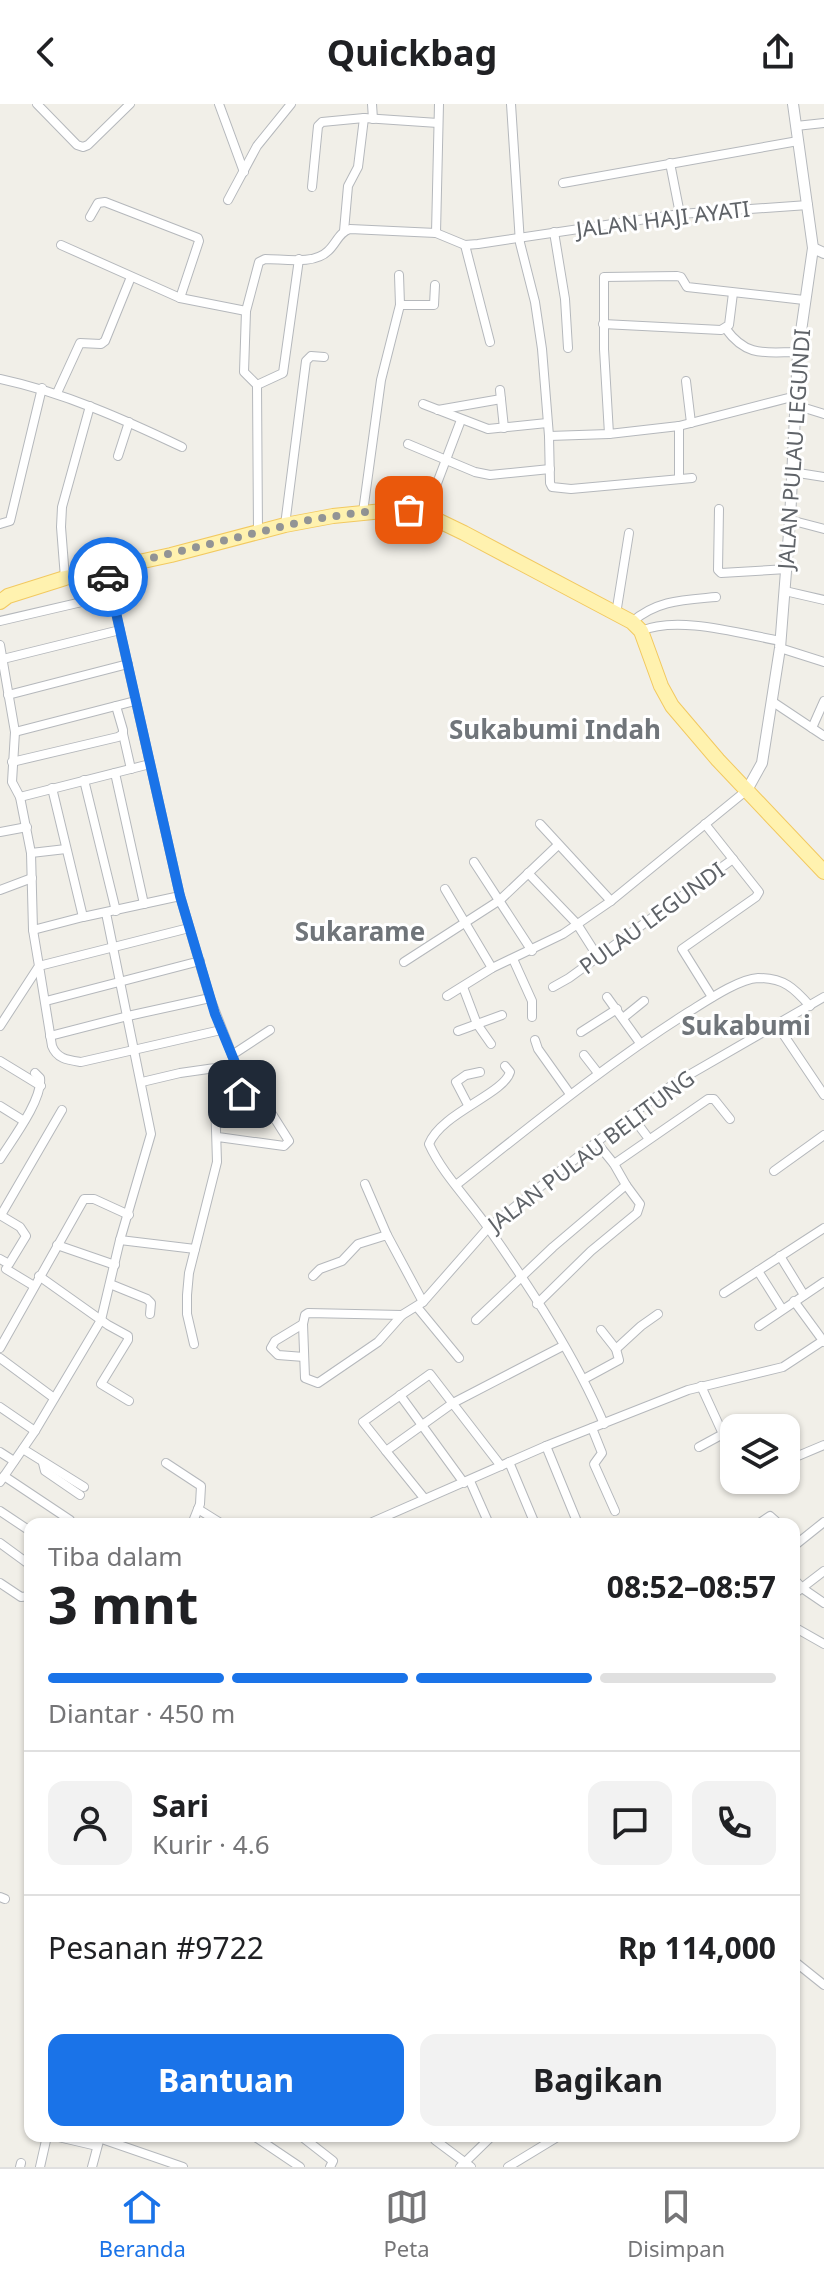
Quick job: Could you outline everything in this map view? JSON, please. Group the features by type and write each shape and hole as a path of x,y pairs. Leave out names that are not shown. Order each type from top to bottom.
{"main road":[{"path":"2,596 285,525 363,512 403,509 425,515 636,627 672,706 824,872"}],"street":[{"path":"37,104 77,145 83,147 130,104"},
{"path":"219,104 244,172"},
{"path":"258,532 257,385 244,372 246,311 259,262 265,259 321,257 344,231 348,186 358,167 372,104"},
{"path":"436,233 439,104"},
{"path":"511,104 519,237 535,302 542,349 550,483 552,487 571,489 692,478"},
{"name":"JALAN PULAU LEGUNDI","path":"747,790 762,763 781,644 798,352 813,248 793,104"},
{"path":"228,200 257,146 288,105"},
{"path":"312,187 319,124 368,118 438,123"},
{"path":"796,126 824,123"},
{"path":"563,183 798,141"},
{"path":"237,153 257,146"},
{"path":"670,163 680,214"},
{"path":"90,217 98,203 105,202 198,238 180,298"},
{"name":"JALAN HAJI AYATI","path":"465,245 680,214 808,205"},
{"path":"344,231 436,233 465,245 490,342"},
{"path":"554,232 565,299 568,348"},
{"path":"61,245 180,298 246,311"},
{"path":"813,248 824,253"},
{"path":"257,385 283,373 299,259"},
{"path":"363,512 381,380 400,305 399,275"},
{"path":"609,434 603,324 604,277 677,276 687,287 804,300"},
{"path":"57,393 80,343 101,344 105,341 131,277"},
{"path":"400,305 434,305 435,285"},
{"path":"726,329 731,319 733,293"},
{"path":"603,324 678,330 726,329"},
{"path":"726,329 736,342 748,349 798,352"},
{"path":"285,525 306,361 311,356 324,357"},
{"path":"0,379 57,393 182,447"},
{"path":"686,381 691,423"},
{"path":"0,524 10,521 42,388"},
{"path":"437,410 501,395 504,428"},
{"path":"549,436 609,434 679,426 796,400 824,414"},
{"path":"423,404 488,429 547,423"},
{"path":"65,578 62,507 90,406"},
{"path":"425,515 461,420"},
{"path":"118,456 129,422"},
{"path":"679,426 679,478"},
{"path":"408,444 475,472 490,475 550,469"},
{"path":"792,472 824,477"},
{"path":"719,509 718,570 721,573 787,569"},
{"path":"790,520 824,529"},
{"path":"616,614 629,533"},
{"path":"106,569 180,896 210,998 236,1065 242,1094"},
{"path":"785,591 824,600"},
{"path":"0,621 112,595"},
{"path":"636,627 650,607 716,597"},
{"path":"636,627 694,627 781,644 824,662"},
{"path":"3,659 120,630"},
{"path":"0,645 15,732 12,782 20,797 27,827 31,853 33,930 55,1053 62,1059 81,1062 221,1030"},
{"path":"8,695 128,664"},
{"path":"15,732 135,701"},
{"path":"812,728 824,701"},
{"path":"773,702 824,736"},
{"path":"116,706 131,769"},
{"path":"12,762 123,734"},
{"path":"20,797 150,764"},
{"path":"115,773 144,904"},
{"path":"84,780 116,911"},
{"path":"52,788 83,917"},
{"path":"447,996 492,968 532,951 611,901 747,790"},
{"path":"540,824 611,901"},
{"name":"PULAU LEGUNDI","path":"553,987 733,859 705,824"},
{"path":"0,832 27,827"},
{"path":"404,962 500,900 558,845"},
{"path":"31,853 66,849"},
{"path":"712,997 682,949 758,895 758,889 733,859"},
{"path":"474,862 532,951"},
{"path":"528,873 577,924 598,957"},
{"path":"0,890 32,878"},
{"path":"445,889 492,968"},
{"path":"33,930 180,896"},
{"path":"67,1518 2,1479 35,1431 101,1320 120,1240 151,1134 106,913"},
{"path":"0,1026 39,966 189,928"},
{"path":"513,959 532,1001 532,1017"},
{"path":"46,1001 200,961"},
{"path":"456,1185 598,1073 712,997 759,978 793,986 810,1006"},
{"path":"463,987 477,1024 491,1044"},
{"name":"PULAU LEGUNDI","path":"607,997 640,1043"},
{"name":"JALAN PULAU BELITUNG","path":"304,1357 305,1378 318,1383 378,1342 402,1315 420,1304 488,1228 631,1115 675,1083 824,997"},
{"path":"50,1036 210,998"},
{"path":"581,1032 644,1001"},
{"path":"458,1031 502,1015"},
{"path":"777,1025 824,1095"},
{"path":"232,1055 270,1030"},
{"path":"535,1040 570,1094"},
{"path":"584,1055 598,1073"},
{"path":"0,1061 41,1086"},
{"path":"142,1082 236,1065"},
{"path":"505,1066 510,1072 506,1081 468,1105 434,1135 429,1144 488,1228 584,1379 604,1424"},
{"path":"468,1105 456,1082 466,1075 480,1072"},
{"path":"2,1153 24,1121 41,1086 40,1078 35,1073"},
{"path":"194,1344 187,1314 187,1295 195,1249 215,1173 218,1137 215,1098 253,1090 261,1094 288,1142 284,1146 218,1137"},
{"path":"614,1164 708,1099 714,1099 730,1119"},
{"path":"0,1106 24,1121"},
{"path":"0,1279 5,1264 26,1236 20,1227 0,1215 62,1110"},
{"path":"631,1115 649,1139"},
{"path":"774,1171 824,1135"},
{"path":"537,1304 591,1251 637,1213 640,1204 597,1143"},
{"path":"365,1184 420,1304 459,1358"},
{"path":"476,1320 553,1247 626,1185"},
{"path":"0,1348 3,1335 84,1199 94,1199 129,1215"},
{"path":"724,1293 824,1228"},
{"path":"313,1276 320,1269 342,1261 358,1244 387,1235"},
{"path":"120,1240 195,1249"},
{"path":"57,1245 115,1265"},
{"path":"780,1256 804,1295"},
{"path":"5,1264 34,1286"},
{"path":"758,1271 782,1309"},
{"path":"39,1276 128,1338 101,1384 129,1401"},
{"path":"759,1326 824,1282"},
{"path":"110,1284 147,1299 151,1303 150,1314"},
{"path":"381,1518 546,1446 701,1386 775,1370 824,1341 794,1301"},
{"path":"303,1324 275,1341 271,1351 278,1355 304,1357 303,1324 308,1313 402,1315"},
{"path":"616,1349 658,1314"},
{"path":"584,1379 618,1362 616,1349 601,1330"},
{"path":"386,1451 453,1403 563,1346"},
{"path":"0,1358 54,1398"},
{"path":"424,1498 362,1423 431,1375 505,1464 532,1518"},
{"path":"701,1386 720,1427"},
{"path":"400,1395 467,1482 486,1518"},
{"path":"0,1407 35,1431"},
{"path":"592,1428 602,1453 594,1464 615,1511"},
{"path":"699,1447 720,1436"},
{"path":"800,1455 824,1445"},
{"path":"546,1446 576,1518"},
{"path":"23,1449 43,1463 45,1471 82,1491"},
{"path":"0,1452 14,1461"},
{"path":"166,1463 200,1484 202,1497 194,1518"},
{"path":"198,1509 212,1518"},
{"path":"0,1511 24,1527"},
{"path":"800,1539 824,1522"},
{"path":"0,1543 24,1561"},
{"path":"800,1589 824,1571"},
{"path":"0,1583 24,1597"},
{"path":"800,1592 824,1603"},
{"path":"800,1630 824,1644"},
{"path":"800,1966 824,1984"},
{"path":"40,2167 46,2142"},
{"path":"92,2167 98,2142"},
{"path":"105,2142 183,2167"},
{"path":"263,2142 300,2167"},
{"path":"310,2142 331,2164"},
{"path":"437,2142 465,2165 486,2142"},
{"path":"508,2167 552,2142"}],"way so far":[{"path":"108,577 106,569 285,525 363,512 409,510"}],"district":[{"name":"Sukabumi Indah","path":"555,730"},
{"name":"Sukarame","path":"360,932"},
{"name":"Sukabumi","path":"746,1026"}],"route":[{"path":"108,577 180,896 215,1014 236,1065 242,1094"}]}
